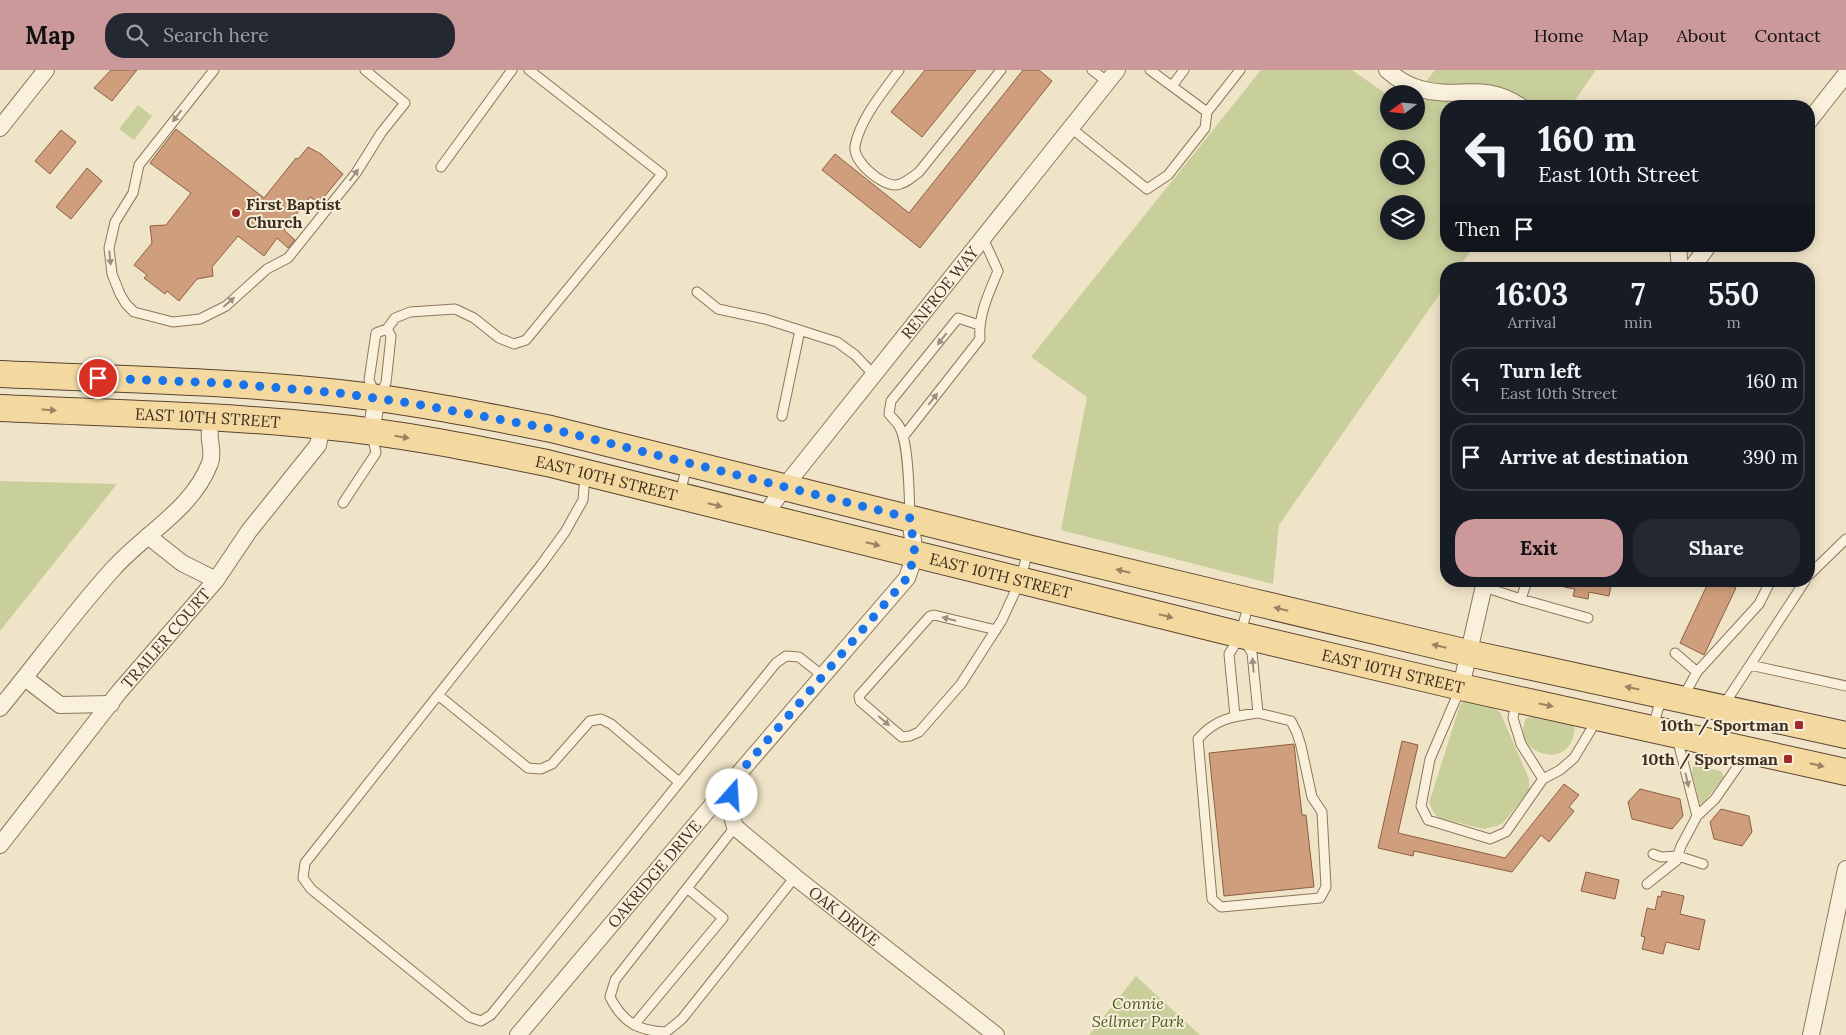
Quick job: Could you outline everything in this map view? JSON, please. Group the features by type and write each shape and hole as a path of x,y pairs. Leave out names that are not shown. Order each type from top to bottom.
{"main road":[{"name":"EAST 10TH STREET","path":"0,374 222,383 339,393 473,414 552,429 1028,548 1468,653 1846,735"},
{"name":"EAST 10TH STREET","path":"0,408 211,418 322,426 487,451 680,496 1020,581 1461,687 1846,772"}],"street":[{"path":"0,128 46,70"},
{"path":"1387,70 1407,83 1421,89 1439,92 1487,93 1511,100"},
{"path":"1815,113 1846,74"},
{"name":"RENFROE WAY","path":"764,517 785,486 1112,76"},
{"path":"371,432 377,398"},
{"path":"0,708 113,569 180,508 195,488 210,463 212,451 209,439 211,418"},
{"name":"TRAILER COURT","path":"0,845 119,692 216,580 249,531 318,445 322,426"},
{"name":"OAKRIDGE DRIVE","path":"518,1035 907,578 915,555 910,518"},
{"path":"148,536 182,563 216,580"},
{"path":"1461,687 1483,587"},
{"path":"25,678 60,705 111,704"},
{"path":"735,778 730,809 735,827"},
{"name":"OAK DRIVE","path":"735,827 795,877 996,1035"},
{"path":"1811,1035 1846,869"}],"lane":[{"path":"214,70 138,165 133,193 115,222 109,248 112,274 126,304 134,312 173,322 200,319 226,306 267,269 288,258 356,173 381,133 405,103 365,70"},
{"path":"441,167 512,70"},
{"path":"377,398 370,380 376,334 387,329 395,318 410,312 455,309 474,318 499,338 514,344 526,340 662,174 529,70"},
{"path":"899,70 873,105 858,136 855,148 857,158 862,166 887,184 897,185 908,181 919,172 1001,70"},
{"path":"1092,70 1112,76"},
{"path":"1150,70 1207,112"},
{"path":"1172,86 1184,70"},
{"path":"1071,128 1147,190 1168,175 1205,128 1207,112 1240,70"},
{"path":"903,437 980,339 979,325 985,303 998,271 983,238"},
{"path":"697,292 718,309 765,319 836,342 855,355 874,375"},
{"path":"910,518 903,437 900,427 889,414 891,401 958,318 979,325"},
{"path":"377,398 386,383 391,336 387,329"},
{"path":"782,416 800,330"},
{"path":"343,503 376,453 371,432"},
{"path":"680,496 687,462"},
{"path":"585,473 583,500 565,532 541,565 305,863 303,878 311,889 469,1017 481,1020 491,1015 776,663 786,656 799,657 823,676"},
{"path":"1815,569 1846,539"},
{"path":"996,630 934,615 930,616 859,696 860,701 902,737 919,732 957,690 996,630 1020,581 1028,548"},
{"path":"1491,587 1521,599 1588,618"},
{"path":"1521,599 1525,587"},
{"path":"1697,816 1664,731 1658,709 1673,698 1760,604 1768,587"},
{"path":"1722,708 1800,587"},
{"path":"1235,716 1229,654 1241,635 1249,601"},
{"path":"1241,635 1252,653 1258,713"},
{"path":"1675,653 1697,672"},
{"path":"1750,665 1846,686"},
{"path":"1461,687 1430,759 1421,806 1428,820 1490,839 1506,832 1543,779 1560,770 1574,758 1592,728 1596,716"},
{"path":"438,695 528,768 541,769 552,764 590,721 601,719 611,724 679,782"},
{"path":"1517,699 1513,718 1521,744 1543,779"},
{"path":"1258,713 1291,721 1298,733 1312,797 1322,812 1326,887 1320,898 1221,907 1212,899 1198,738 1208,727 1235,716 1258,713"},
{"path":"1647,884 1676,861 1680,846 1697,816 1715,798 1750,750"},
{"path":"735,827 614,980 610,997 616,1009 634,1025 649,1032 666,1032 682,1019 795,877"},
{"path":"1653,854 1661,857 1678,856 1703,864"},
{"path":"634,1025 723,918 687,888"}],"green space":[{"path":"1261,70 1352,70 1380,90 1380,130 1425,130 1425,85 1423,85 1435,70 1596,70 1575,100 1440,100 1440,252 1470,252 1463,262 1440,262 1440,294 1279,525 1273,584 1061,530 1087,397 1031,357"},
{"path":"138,105 152,116 134,140 119,129"},
{"path":"0,481 117,484 0,631"},
{"path":"1464,701 1494,708 1500,712 1529,779 1529,791 1503,823 1484,829 1439,818 1429,803 1460,705"},
{"path":"1530,717 1574,726 1573,738 1568,747 1553,755 1536,751 1529,745 1523,730 1525,719"},
{"path":"1696,765 1721,771 1724,777 1701,804 1692,773 1693,766"},
{"name":"Connie Sellmer Park","path":"1136,976 1200,1035 1089,1035"}],"building":[{"path":"111,70 137,70 112,101 94,88"},
{"path":"925,70 976,70 922,137 891,112"},
{"path":"1023,70 1039,70 1052,81 920,248 822,170 835,154 909,213"},
{"name":"First Baptist Church","path":"176,129 264,198 296,158 298,159 308,147 321,154 343,174 319,203 310,197 284,230 295,240 288,248 277,238 264,256 238,236 212,267 213,276 197,279 179,301 167,291 165,294 144,278 147,275 134,265 152,243 150,226 166,225 191,193 150,163"},
{"path":"61,130 76,142 50,174 35,161"},
{"path":"87,168 102,181 71,219 56,207"},
{"path":"1564,587 1611,587 1609,596 1589,592 1588,599 1573,596 1575,589"},
{"path":"1706,587 1736,588 1704,655 1680,643"},
{"path":"1402,741 1418,745 1398,833 1505,858 1564,784 1579,795 1569,807 1574,811 1549,842 1541,835 1512,872 1414,851 1413,856 1378,848"},
{"path":"1294,744 1302,815 1306,815 1314,887 1224,896 1209,753"},
{"path":"1640,789 1680,799 1683,816 1672,829 1632,819 1628,802"},
{"path":"1721,809 1749,816 1752,832 1742,846 1714,839 1710,822"},
{"path":"1586,872 1619,880 1615,899 1581,891"},
{"path":"1662,891 1684,896 1680,914 1705,920 1699,950 1666,942 1663,954 1642,949 1645,937 1641,936 1647,908 1655,910 1658,896 1661,897"}],"place":[{"name":"First Baptist Church","path":"236,213"},
{"name":"10th / Sportman","path":"1799,725"},
{"name":"10th / Sportsman","path":"1788,759"}],"route":[{"path":"98,378 222,383 339,393 492,417 552,429 910,518 915,555 907,578 735,778 732,795"}]}
